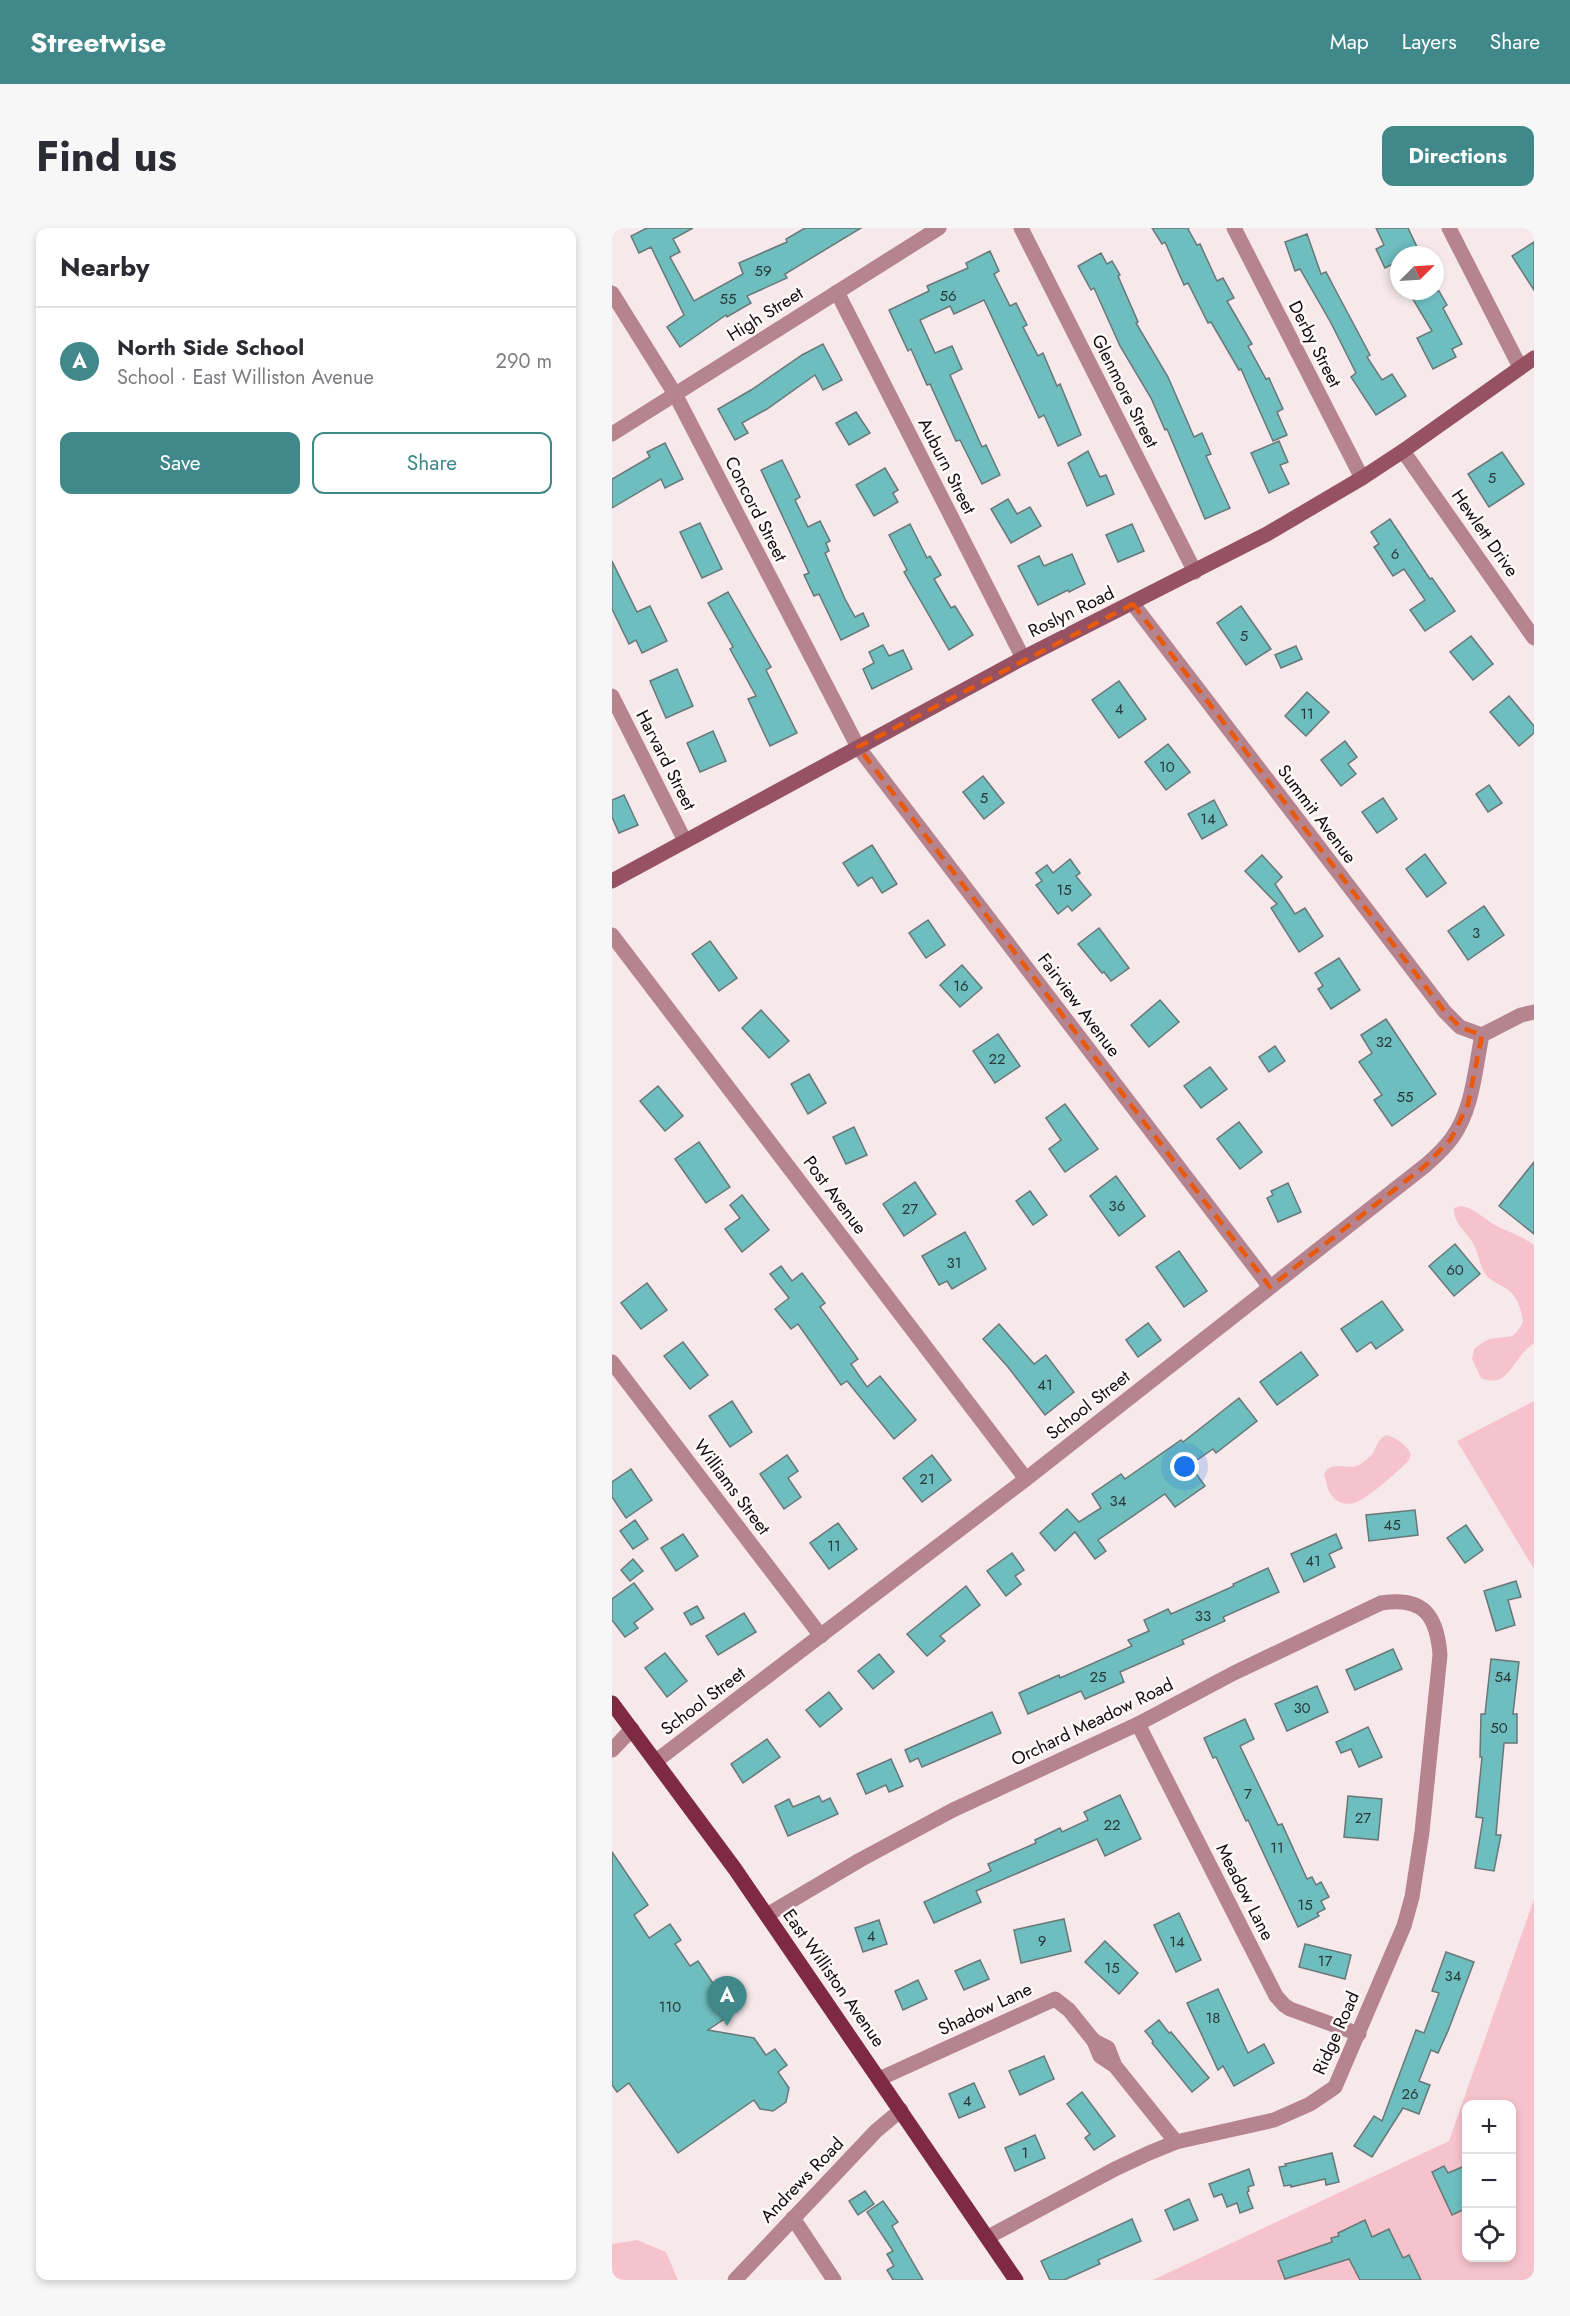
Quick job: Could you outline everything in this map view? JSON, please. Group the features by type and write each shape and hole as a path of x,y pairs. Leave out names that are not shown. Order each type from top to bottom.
{"main road":[{"name":"Roslyn Road","path":"612,881 1023,658 1267,534 1403,451 1534,357"},
{"name":"East Williston Avenue","path":"612,1702 767,1915 1016,2280"}],"street":[{"name":"High Street","path":"612,434 939,228"},
{"name":"Glenmore Street","path":"1021,228 1195,572"},
{"name":"Derby Street","path":"1234,228 1362,478"},
{"path":"1449,228 1520,367"},
{"name":"Concord Street","path":"612,292 675,394 858,747"},
{"name":"Auburn Street","path":"837,292 1023,658"},
{"name":"Hewlett Drive","path":"1403,451 1534,638"},
{"name":"Summit Avenue","path":"1132,604 1445,1012 1461,1027 1482,1035"},
{"name":"Harvard Street","path":"612,696 685,841"},
{"name":"Fairview Avenue","path":"858,747 1270,1287"},
{"name":"Post Avenue","path":"612,935 1026,1479"},
{"path":"1482,1035 1521,1015 1534,1012"},
{"name":"School Street","path":"656,1761 1026,1479 1426,1165 1451,1139 1460,1125 1468,1104 1482,1035"},
{"name":"Williams Street","path":"612,1362 821,1636"},
{"name":"Orchard Meadow Road","path":"767,1915 860,1860 952,1810 1138,1724 1234,1673 1382,1603 1397,1600 1409,1602 1427,1611 1435,1625"},
{"name":"Ridge Road","path":"988,2237 1115,2169 1176,2142 1267,2122 1327,2094 1338,2083 1404,1926 1412,1897 1422,1832 1440,1655 1435,1625"},
{"name":"Meadow Lane","path":"1138,1724 1276,1996 1284,2006 1290,2009 1359,2034"},
{"path":"612,1750 632,1729"},
{"name":"Shadow Lane","path":"879,2079 1055,1999 1069,2010 1094,2041 1108,2048 1116,2066 1176,2142"},
{"name":"Andrews Road","path":"735,2280 876,2131 901,2110"},
{"path":"794,2218 834,2280"}],"highlighted area":[{"path":"1133,604 1445,1012 1460,1027 1482,1035 1468,1104 1451,1139 1426,1165 1270,1287 858,747"}],"shaded area":[{"path":"1461,1206 1534,1245 1534,1343 1500,1379 1481,1378 1472,1359 1474,1349 1490,1339 1512,1336 1523,1322 1522,1317 1514,1296 1485,1273 1474,1245 1454,1214 1454,1208"},
{"path":"1534,1401 1534,1569 1457,1441"},
{"path":"1386,1435 1407,1448 1411,1454 1409,1460 1383,1484 1359,1501 1348,1504 1335,1499 1327,1486 1325,1472 1335,1466 1351,1467 1361,1464 1372,1454 1379,1441"},
{"path":"1534,1899 1534,2280 1153,2280 1449,2141 1462,2104 1462,2262 1516,2262 1516,2100 1463,2100"},
{"path":"637,2240 666,2252 678,2280 612,2280 612,2244"}],"building":[{"path":"647,228 693,228 673,239 680,252 670,257 694,301 743,274 739,263 787,242 786,239 805,228 861,228 785,274 787,278 747,296 751,303 727,317 726,315 680,347 667,327 684,315 651,247 639,253 631,236"},
{"path":"1152,228 1189,228 1197,245 1200,244 1217,281 1223,278 1234,298 1227,301 1252,344 1248,346 1266,379 1269,378 1283,409 1277,412 1287,435 1273,441 1241,369 1239,370 1211,322 1208,323 1188,283 1184,285 1165,242 1162,244"},
{"path":"1376,228 1408,228 1417,246 1390,246 1390,266 1385,268 1376,249 1384,245"},
{"path":"1307,234 1321,274 1326,272 1370,355 1367,357 1382,380 1392,374 1406,396 1376,415 1351,377 1356,373 1331,323 1300,269 1295,271 1285,242"},
{"path":"1534,242 1534,290 1512,256"},
{"path":"990,251 999,271 994,274 1010,306 1016,303 1027,325 1023,327 1038,356 1043,353 1057,386 1060,384 1081,435 1058,446 1044,415 1039,418 984,300 954,314 950,306 920,320 935,353 952,346 962,369 950,375 982,447 986,445 1000,475 982,484 960,440 956,441 930,384 927,385 911,349 908,351 889,310 929,291 927,286 968,268 966,263"},
{"path":"1101,253 1107,264 1112,261 1120,275 1118,276 1138,322 1136,323 1168,377 1194,437 1202,433 1211,454 1206,456 1230,508 1205,519 1167,429 1165,430 1151,398 1120,346 1094,288 1091,290 1078,266"},
{"path":"1413,300 1444,300 1447,305 1443,308 1462,344 1452,349 1456,357 1433,369 1417,338 1432,331"},
{"path":"823,344 842,380 823,390 815,375 767,409 742,423 748,433 735,440 718,409"},
{"path":"856,412 870,433 849,445 836,423"},
{"path":"1279,441 1288,462 1280,465 1289,484 1269,493 1251,453"},
{"path":"665,443 683,479 665,488 661,479 612,508 612,479 650,457 647,452"},
{"path":"1088,451 1100,477 1106,475 1114,494 1087,506 1068,463"},
{"path":"1502,452 1524,484 1489,507 1468,474"},
{"path":"782,460 800,497 795,500 808,527 820,521 830,541 826,543 829,551 825,553 845,599 855,617 863,613 869,626 841,640 819,594 814,596 804,575 809,573 761,470"},
{"path":"885,468 898,490 893,493 898,502 874,516 856,485"},
{"path":"1008,499 1017,514 1030,507 1041,526 1011,543 991,509"},
{"path":"1390,519 1430,579 1432,578 1455,611 1425,631 1410,610 1425,600 1404,569 1393,576 1374,547 1379,544 1371,532"},
{"path":"700,523 722,569 702,578 680,532"},
{"path":"910,524 927,558 930,556 941,575 934,579 951,608 955,606 973,635 949,650 904,572 907,570 889,535"},
{"path":"1132,524 1144,551 1118,562 1106,535"},
{"path":"1072,554 1085,584 1038,605 1018,566 1039,556 1044,566"},
{"path":"612,561 637,612 650,606 667,641 642,653 636,640 629,644 612,609"},
{"path":"728,592 771,667 766,670 797,733 770,746 748,699 756,696 730,649 733,647 708,603"},
{"path":"1241,606 1271,649 1246,665 1217,623"},
{"path":"1471,636 1493,664 1473,680 1450,652"},
{"path":"883,645 889,656 903,650 912,669 872,689 863,669 874,663 869,652"},
{"path":"1296,646 1302,659 1281,668 1275,655"},
{"path":"677,669 693,706 666,718 650,681"},
{"path":"1119,681 1146,719 1119,738 1092,700"},
{"path":"1307,692 1329,712 1306,736 1285,716"},
{"path":"1509,696 1534,726 1534,733 1519,746 1490,712"},
{"path":"713,731 726,761 700,772 687,743"},
{"path":"1345,741 1357,757 1348,764 1356,774 1341,786 1321,760"},
{"path":"1168,744 1190,772 1166,790 1145,762"},
{"path":"983,776 1004,803 984,819 963,792"},
{"path":"1489,785 1502,803 1488,812 1476,794"},
{"path":"624,795 638,825 619,833 612,817 612,800"},
{"path":"1383,798 1397,819 1377,833 1362,812"},
{"path":"1214,800 1227,825 1202,839 1188,814"},
{"path":"872,845 897,884 882,893 872,877 858,886 843,863"},
{"path":"1425,854 1446,883 1427,897 1406,869"},
{"path":"1262,855 1282,877 1275,884 1295,914 1305,908 1323,936 1299,952 1271,908 1277,904 1245,871"},
{"path":"1070,859 1080,873 1076,876 1091,895 1072,911 1068,906 1058,914 1036,885 1042,881 1036,873 1047,865 1053,873"},
{"path":"1484,906 1504,935 1468,960 1448,931"},
{"path":"928,920 945,945 926,958 909,933"},
{"path":"1099,928 1129,968 1111,981 1078,944"},
{"path":"710,941 737,978 719,991 692,954"},
{"path":"1339,958 1360,990 1331,1009 1318,989 1323,986 1315,973"},
{"path":"962,965 982,988 960,1007 940,985"},
{"path":"1160,1000 1179,1022 1149,1047 1131,1025"},
{"path":"761,1010 789,1041 769,1058 742,1028"},
{"path":"1386,1019 1436,1094 1392,1126 1374,1100 1382,1095 1359,1062 1372,1053 1361,1035"},
{"path":"998,1034 1020,1066 995,1083 973,1051"},
{"path":"1275,1046 1285,1061 1269,1072 1259,1057"},
{"path":"1210,1067 1227,1089 1201,1108 1184,1086"},
{"path":"809,1074 826,1103 808,1114 791,1084"},
{"path":"658,1086 683,1116 665,1131 640,1101"},
{"path":"1065,1104 1098,1149 1065,1172 1049,1149 1061,1140 1046,1118"},
{"path":"1239,1122 1262,1152 1240,1169 1217,1139"},
{"path":"854,1127 867,1155 846,1164 833,1137"},
{"path":"699,1142 730,1187 706,1203 675,1159"},
{"path":"1534,1162 1534,1234 1499,1206"},
{"path":"1116,1176 1145,1216 1119,1236 1090,1196"},
{"path":"915,1182 936,1214 904,1236 883,1204"},
{"path":"1288,1183 1301,1212 1278,1222 1267,1198 1273,1195 1271,1191"},
{"path":"1030,1191 1047,1215 1033,1225 1016,1201"},
{"path":"742,1195 769,1230 742,1252 725,1229 740,1218 730,1205"},
{"path":"965,1232 986,1269 952,1289 947,1281 939,1285 922,1256"},
{"path":"1455,1244 1480,1274 1454,1296 1429,1266"},
{"path":"1179,1251 1207,1291 1184,1307 1156,1267"},
{"path":"781,1266 792,1281 802,1273 825,1303 820,1307 858,1359 851,1364 867,1387 880,1376 916,1420 894,1439 847,1381 841,1385 798,1324 791,1329 775,1309 789,1298 770,1274"},
{"path":"647,1283 667,1310 641,1329 621,1303"},
{"path":"1382,1301 1403,1330 1376,1349 1371,1342 1357,1352 1341,1329"},
{"path":"1148,1323 1161,1340 1138,1357 1126,1340"},
{"path":"999,1324 1034,1364 1046,1355 1074,1392 1045,1415 983,1339"},
{"path":"683,1342 708,1375 690,1389 664,1356"},
{"path":"1301,1352 1318,1375 1277,1405 1260,1382"},
{"path":"1239,1398 1257,1421 1216,1453 1213,1449 1190,1465 1205,1486 1175,1507 1165,1494 1098,1540 1106,1551 1095,1559 1075,1532 1055,1551 1040,1533 1067,1509 1079,1522 1101,1508 1092,1494 1121,1474 1125,1479 1181,1440 1183,1442"},
{"path":"732,1401 752,1432 730,1447 709,1416"},
{"path":"787,1455 798,1471 788,1478 801,1497 784,1509 760,1474"},
{"path":"932,1455 951,1480 922,1502 903,1478"},
{"path":"631,1469 652,1500 626,1518 612,1497 612,1482"},
{"path":"1415,1510 1418,1535 1369,1541 1366,1515"},
{"path":"635,1520 648,1539 633,1549 620,1531"},
{"path":"838,1523 857,1549 829,1569 810,1543"},
{"path":"1466,1525 1483,1550 1465,1563 1447,1538"},
{"path":"683,1534 698,1556 676,1571 661,1548"},
{"path":"1336,1534 1342,1548 1329,1554 1335,1567 1304,1582 1291,1554"},
{"path":"1012,1553 1024,1570 1015,1576 1021,1584 1006,1596 987,1571"},
{"path":"633,1559 643,1571 630,1581 621,1570"},
{"path":"1268,1568 1279,1592 1223,1617 1225,1621 1182,1640 1184,1644 1120,1672 1124,1682 1085,1699 1081,1691 1028,1714 1019,1693 1059,1675 1060,1678 1132,1646 1128,1640 1149,1631 1144,1620 1168,1609 1171,1614"},
{"path":"1516,1581 1521,1597 1508,1600 1515,1625 1496,1631 1484,1591"},
{"path":"634,1583 653,1609 634,1623 638,1628 625,1637 612,1620 612,1599"},
{"path":"966,1586 980,1605 940,1636 945,1641 927,1656 907,1634"},
{"path":"697,1606 704,1618 691,1625 684,1613"},
{"path":"744,1613 756,1632 718,1655 706,1636"},
{"path":"1393,1649 1402,1669 1355,1690 1346,1670"},
{"path":"665,1653 687,1681 667,1697 645,1668"},
{"path":"879,1654 894,1672 873,1689 858,1671"},
{"path":"1491,1659 1519,1662 1513,1714 1517,1714 1517,1743 1504,1743 1496,1835 1501,1835 1494,1871 1475,1868 1483,1818 1476,1817 1482,1757 1480,1757 1481,1714 1485,1714"},
{"path":"1317,1686 1328,1712 1287,1731 1275,1704"},
{"path":"829,1692 842,1709 820,1727 806,1710"},
{"path":"992,1712 1001,1733 922,1767 918,1758 910,1762 905,1750"},
{"path":"1245,1719 1254,1739 1240,1746 1278,1825 1282,1824 1307,1879 1312,1877 1316,1885 1321,1882 1329,1897 1321,1901 1325,1909 1317,1913 1319,1916 1298,1927 1248,1820 1246,1821 1216,1757 1213,1758 1204,1738"},
{"path":"1368,1727 1382,1757 1359,1767 1351,1749 1341,1753 1336,1742"},
{"path":"767,1739 780,1757 743,1783 731,1764"},
{"path":"891,1759 903,1786 889,1792 886,1785 866,1794 857,1774"},
{"path":"1120,1795 1141,1839 1105,1856 1097,1839 976,1891 981,1902 934,1923 924,1902 991,1871 988,1864 1036,1843 1035,1840 1060,1828 1062,1832 1088,1820 1084,1812"},
{"path":"819,1796 822,1802 830,1798 838,1814 788,1836 775,1806 789,1799 793,1807"},
{"path":"1348,1796 1382,1799 1378,1840 1344,1837"},
{"path":"612,1852 648,1905 634,1915 649,1938 670,1924 681,1940 675,1944 690,1966 698,1961 733,2013 708,2030 754,2038 766,2055 775,2049 787,2065 778,2072 789,2088 786,2102 773,2111 760,2109 754,2100 678,2153 629,2083 617,2092 612,2085"},
{"path":"1179,1913 1201,1960 1176,1972 1154,1925"},
{"path":"1064,1919 1071,1951 1021,1963 1014,1930"},
{"path":"879,1920 887,1944 863,1952 855,1928"},
{"path":"1105,1941 1138,1973 1119,1994 1085,1962"},
{"path":"1305,1944 1351,1955 1345,1979 1299,1967"},
{"path":"1446,1952 1474,1962 1438,2053 1431,2050 1419,2081 1430,2085 1419,2114 1403,2108 1372,2157 1354,2146 1374,2116 1382,2121 1416,2030 1424,2033 1439,1993 1432,1991"},
{"path":"980,1960 989,1979 964,1990 955,1971"},
{"path":"918,1980 927,1999 903,2010 895,1991"},
{"path":"1218,1989 1248,2053 1264,2044 1274,2063 1234,2086 1223,2066 1218,2070 1187,2003"},
{"path":"1159,2020 1209,2078 1192,2092 1145,2031"},
{"path":"1044,2056 1054,2079 1020,2095 1009,2071"},
{"path":"974,2083 985,2107 959,2118 949,2094"},
{"path":"1082,2092 1115,2136 1094,2150 1085,2138 1090,2134 1067,2104"},
{"path":"1035,2135 1045,2158 1015,2171 1005,2148"},
{"path":"1332,2153 1339,2182 1326,2185 1325,2179 1291,2187 1291,2185 1284,2186 1279,2167"},
{"path":"1444,2166 1448,2173 1462,2167 1462,2210 1452,2215 1432,2172"},
{"path":"1249,2169 1254,2185 1248,2187 1247,2192 1253,2208 1240,2213 1237,2203 1227,2207 1222,2194 1214,2197 1209,2184"},
{"path":"865,2191 874,2204 858,2215 849,2201"},
{"path":"1189,2199 1198,2220 1174,2230 1165,2210"},
{"path":"883,2201 898,2222 892,2226 923,2280 893,2280 887,2270 894,2266 887,2254 893,2251 867,2212"},
{"path":"1132,2219 1141,2241 1098,2260 1100,2264 1064,2280 1050,2280 1041,2261"},
{"path":"1365,2220 1372,2237 1389,2229 1403,2258 1409,2255 1421,2280 1360,2280 1349,2259 1285,2279 1278,2261 1332,2242 1331,2238 1339,2236 1338,2233"}],"place":[{"name":"North Side School","path":"727,2026"}]}
